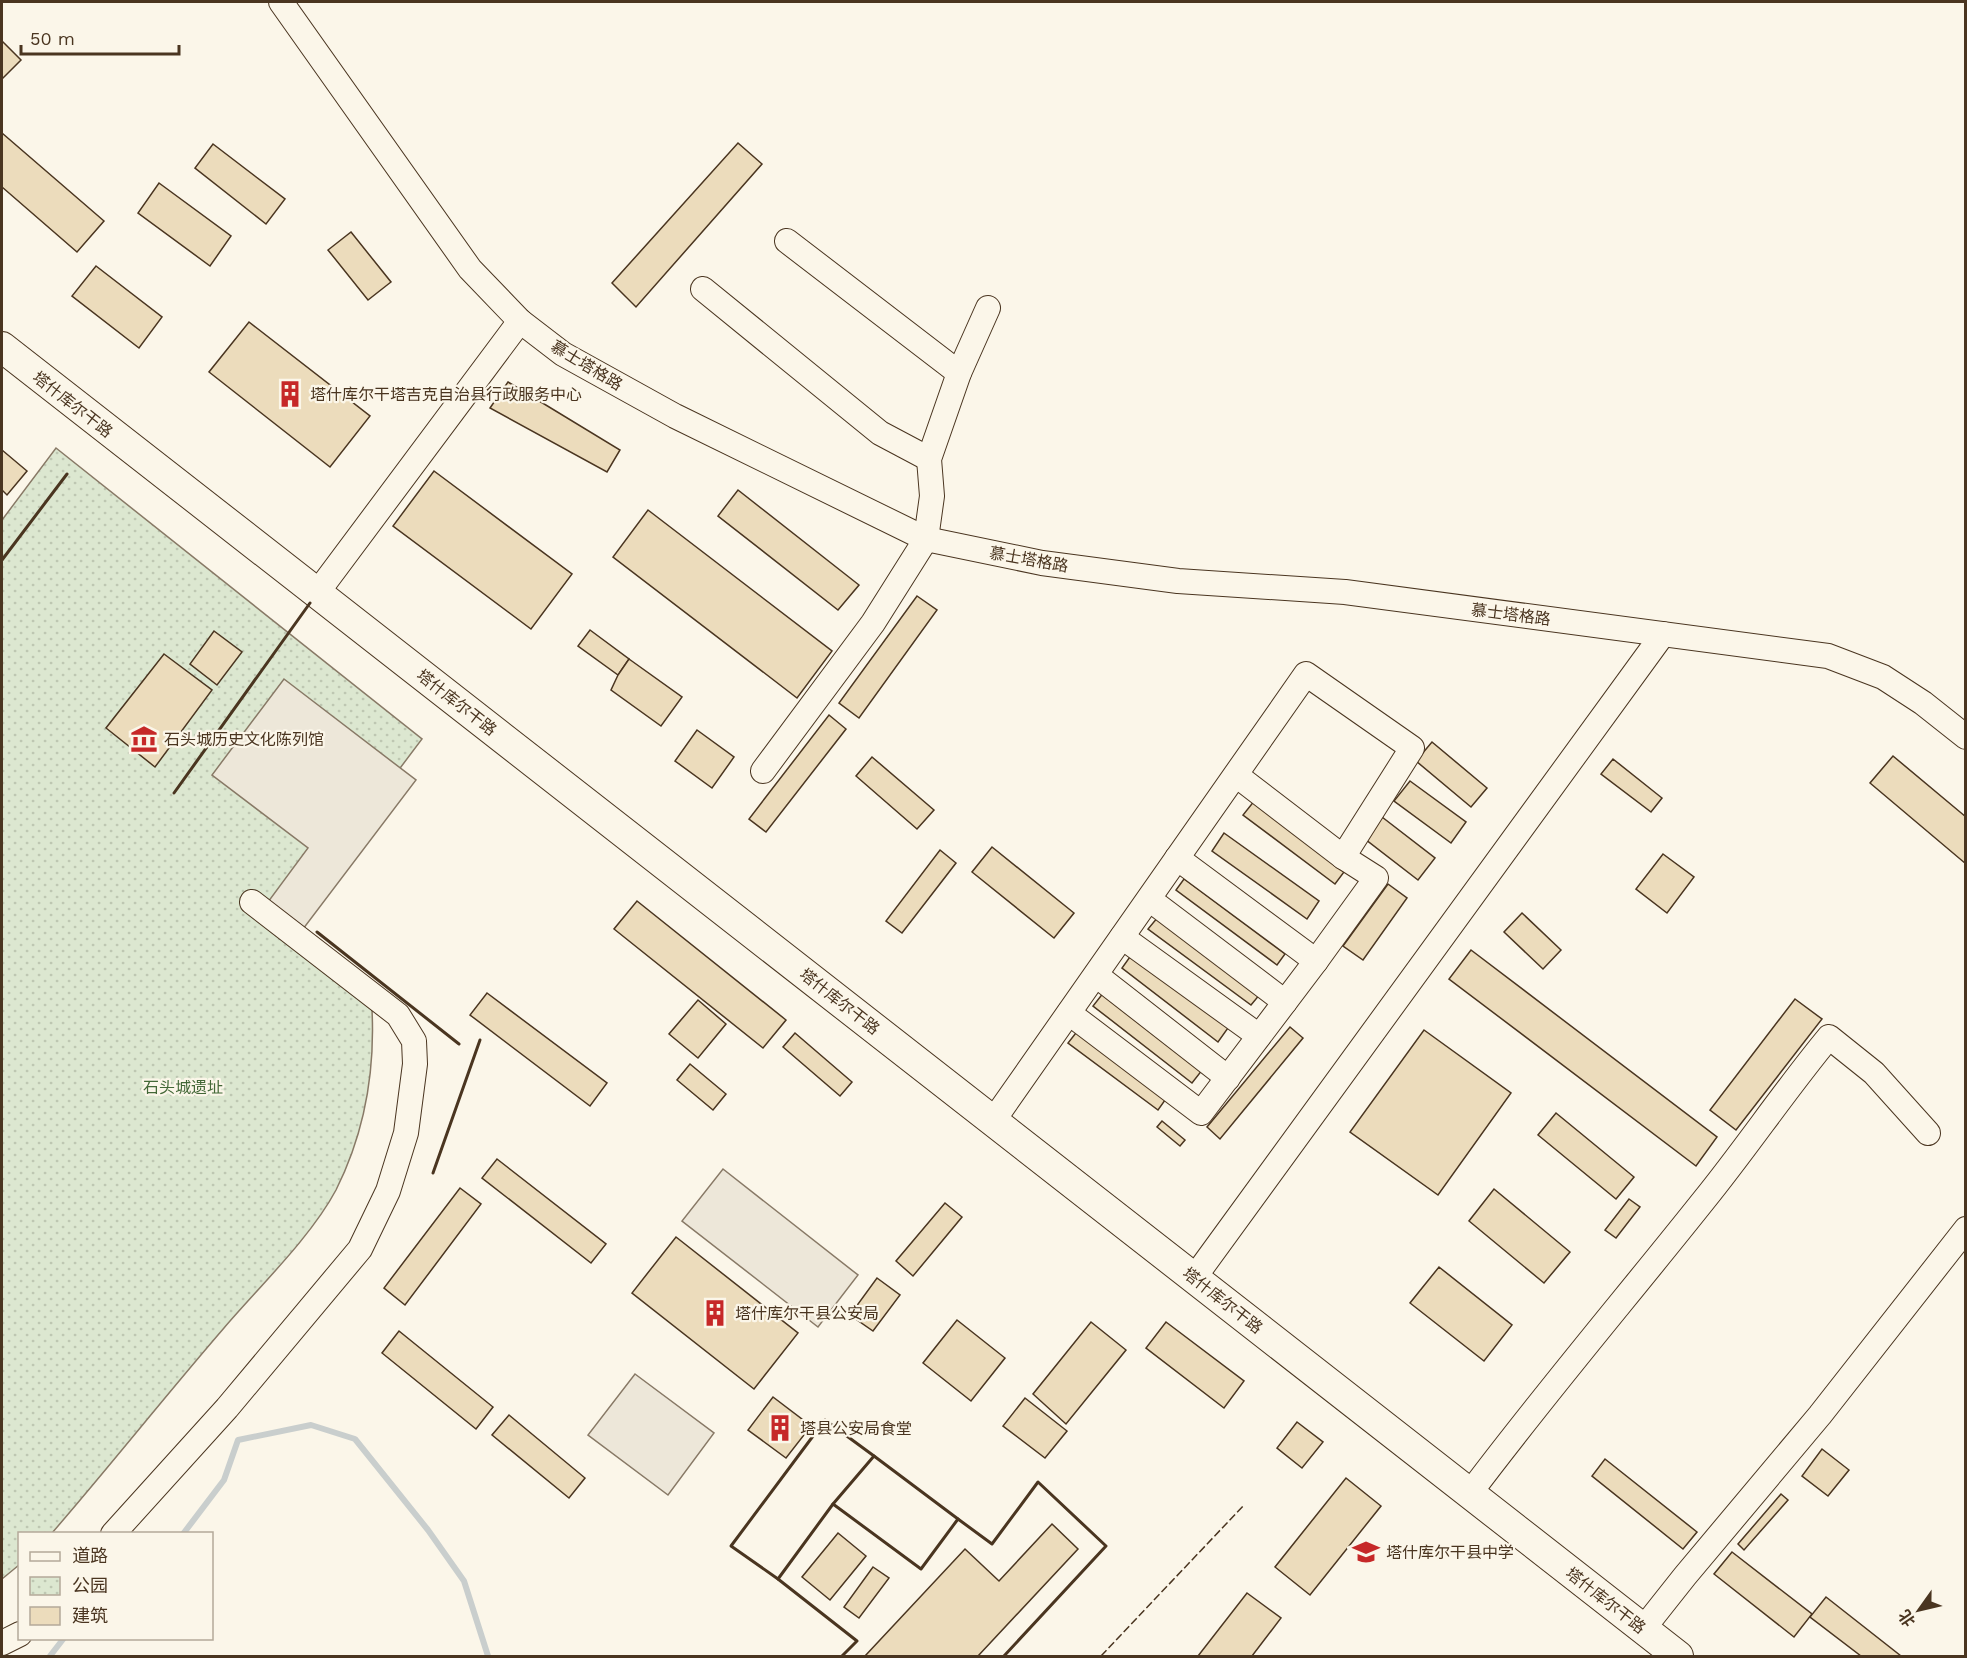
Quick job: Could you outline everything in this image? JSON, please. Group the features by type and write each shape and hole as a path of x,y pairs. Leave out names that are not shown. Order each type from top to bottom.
{"main road":[{"name":"塔什库尔干路","path":"2,347 1678,1656"}],"street":[{"name":"慕士塔格路","path":"281,2 470,269 520,321 563,354 675,416 926,539 1042,562 1178,580 1345,592 1828,656 1882,677 1923,703 1965,737"},
{"path":"787,241 960,373"},
{"path":"703,289 880,432 929,459"},
{"path":"763,771 873,623 926,539 932,496 929,459 960,373 988,308"},
{"path":"317,593 520,321"},
{"path":"1194,1278 1663,634"},
{"path":"993,1121 1306,675 1412,748 1343,857"},
{"path":"1069,1013 1201,1113 1376,878 1343,857 1236,775"},
{"path":"1177,858 1316,961"},
{"path":"1149,899 1285,1002"},
{"path":"114,1532 227,1408 360,1250 388,1191 406,1133 415,1064 414,1041 398,1015 252,902"},
{"path":"1122,937 1259,1036"},
{"path":"1096,975 1228,1078"},
{"path":"1470,1493 1540,1402 1705,1199 1793,1081 1829,1037 1874,1073 1928,1133"},
{"path":"1643,1629 1684,1576 1820,1414 1965,1229"},
{"path":"2,1643 18,1635"}],"green space":[{"name":"石头城遗址","path":"56,448 422,739 278,930 372,1010 372,1056 366,1102 354,1147 336,1190 299,1244 202,1353 53,1532 18,1532 18,1566 2,1579 2,520"}],"shaded area":[{"path":"284,679 416,780 300,933 265,906 308,848 212,775"},
{"path":"723,1169 858,1275 818,1327 682,1221"},
{"path":"635,1374 714,1433 668,1495 588,1435"}],"building":[{"path":"2,41 21,60 2,79"},
{"path":"2,133 104,221 77,252 2,187"},
{"path":"738,143 762,164 636,307 612,283"},
{"path":"213,144 285,199 266,224 195,168"},
{"path":"159,183 231,236 210,266 138,213"},
{"path":"351,232 391,282 368,300 328,250"},
{"path":"96,266 162,317 139,348 72,296"},
{"name":"塔什库尔干塔吉克自治县行政服务中心","path":"249,322 370,416 330,467 209,372"},
{"path":"508,382 620,450 607,472 490,408"},
{"path":"2,450 27,471 7,495 2,490"},
{"path":"434,471 572,574 531,629 393,526"},
{"path":"738,490 859,585 838,610 718,516"},
{"path":"648,510 832,651 797,698 613,557"},
{"path":"917,596 937,610 859,718 839,703"},
{"path":"590,630 629,659 618,675 578,646"},
{"path":"214,631 242,652 217,685 190,664"},
{"path":"164,654 212,690 155,767 106,728"},
{"path":"629,659 682,697 661,726 611,690"},
{"path":"829,715 846,729 766,832 749,819"},
{"path":"697,730 734,757 712,788 675,761"},
{"path":"1432,742 1487,788 1471,807 1416,761"},
{"path":"1893,756 1966,817 1966,864 1870,783"},
{"path":"872,757 934,810 917,829 856,776"},
{"path":"1613,759 1662,798 1651,812 1601,774"},
{"path":"1410,781 1466,822 1451,843 1394,801"},
{"path":"1255,800 1347,868 1335,884 1243,815"},
{"path":"1382,817 1435,858 1418,880 1365,839"},
{"path":"1224,833 1319,901 1307,919 1212,851"},
{"path":"992,847 1074,913 1054,938 972,872"},
{"path":"940,850 956,863 902,933 886,921"},
{"path":"1663,854 1694,877 1667,913 1636,889"},
{"path":"1184,879 1285,954 1277,965 1176,890"},
{"path":"1388,884 1407,898 1363,960 1343,946"},
{"path":"637,901 786,1020 763,1048 614,929"},
{"path":"1522,913 1561,950 1543,969 1504,932"},
{"path":"1158,917 1261,993 1251,1005 1148,929"},
{"path":"1471,950 1717,1137 1696,1166 1449,979"},
{"path":"1132,954 1228,1028 1218,1042 1122,968"},
{"path":"1104,992 1203,1069 1192,1083 1093,1006"},
{"path":"487,993 607,1083 590,1106 470,1015"},
{"path":"1795,999 1822,1019 1736,1130 1710,1110"},
{"path":"698,1000 726,1024 698,1058 669,1034"},
{"path":"1290,1027 1303,1038 1220,1139 1207,1127"},
{"path":"1079,1029 1168,1096 1158,1110 1068,1043"},
{"path":"1424,1030 1511,1093 1438,1195 1350,1132"},
{"path":"795,1033 852,1082 840,1096 783,1047"},
{"path":"690,1064 726,1094 713,1110 677,1080"},
{"path":"1556,1113 1634,1177 1616,1199 1538,1135"},
{"path":"1162,1121 1185,1140 1180,1146 1157,1127"},
{"path":"497,1159 606,1244 591,1263 482,1178"},
{"path":"460,1188 481,1204 405,1305 384,1288"},
{"path":"1494,1189 1570,1252 1544,1283 1469,1221"},
{"path":"1629,1199 1640,1207 1616,1238 1605,1230"},
{"path":"945,1203 962,1217 913,1276 896,1261"},
{"name":"塔什库尔干县公安局","path":"676,1237 798,1333 754,1389 632,1293"},
{"path":"1439,1267 1512,1325 1484,1361 1410,1303"},
{"path":"877,1278 900,1295 873,1331 850,1315"},
{"path":"957,1320 1005,1358 971,1401 923,1363"},
{"path":"1091,1322 1126,1350 1066,1424 1033,1394"},
{"path":"1166,1322 1244,1381 1224,1408 1146,1348"},
{"path":"399,1331 493,1407 476,1429 382,1353"},
{"name":"塔县公安局食堂","path":"773,1397 811,1426 786,1458 748,1430"},
{"path":"1025,1398 1067,1431 1045,1458 1003,1426"},
{"path":"509,1415 585,1478 569,1498 492,1435"},
{"path":"1297,1422 1323,1442 1302,1468 1277,1448"},
{"path":"1822,1449 1849,1470 1828,1496 1802,1476"},
{"path":"1605,1459 1697,1532 1683,1549 1592,1476"},
{"path":"1346,1478 1381,1506 1310,1595 1275,1567"},
{"path":"1781,1494 1788,1500 1744,1550 1738,1544"},
{"path":"1052,1524 1078,1549 978,1656 865,1656 965,1549 999,1581"},
{"path":"838,1533 866,1556 830,1600 802,1577"},
{"path":"1732,1552 1812,1614 1794,1637 1714,1574"},
{"path":"873,1567 889,1578 859,1618 844,1607"},
{"path":"1247,1593 1281,1618 1252,1656 1198,1656"},
{"path":"1826,1597 1901,1656 1861,1656 1810,1617"}],"waterway":[{"path":"185,1532 224,1480 238,1440 311,1425 355,1439 428,1530 464,1581 488,1656"},
{"path":"50,1656 62,1640"}],"fence":[{"path":"1101,1656 1244,1505"}],"wall":[{"path":"2,560 67,474"},
{"path":"174,793 310,603"},
{"path":"317,932 459,1044"},
{"path":"433,1173 480,1040"},
{"path":"778,1579 731,1546 825,1420 874,1456"},
{"path":"833,1504 874,1456 958,1519"},
{"path":"842,1656 857,1641 778,1579 833,1504 921,1569 958,1519 992,1544 1038,1482 1106,1546 1004,1656"}],"place":[{"name":"塔什库尔干塔吉克自治县行政服务中心","path":"290,394"},
{"name":"石头城历史文化陈列馆","path":"144,739"},
{"name":"塔什库尔干县公安局","path":"715,1313"},
{"name":"塔县公安局食堂","path":"780,1428"},
{"name":"塔什库尔干县中学","path":"1366,1552"}]}
